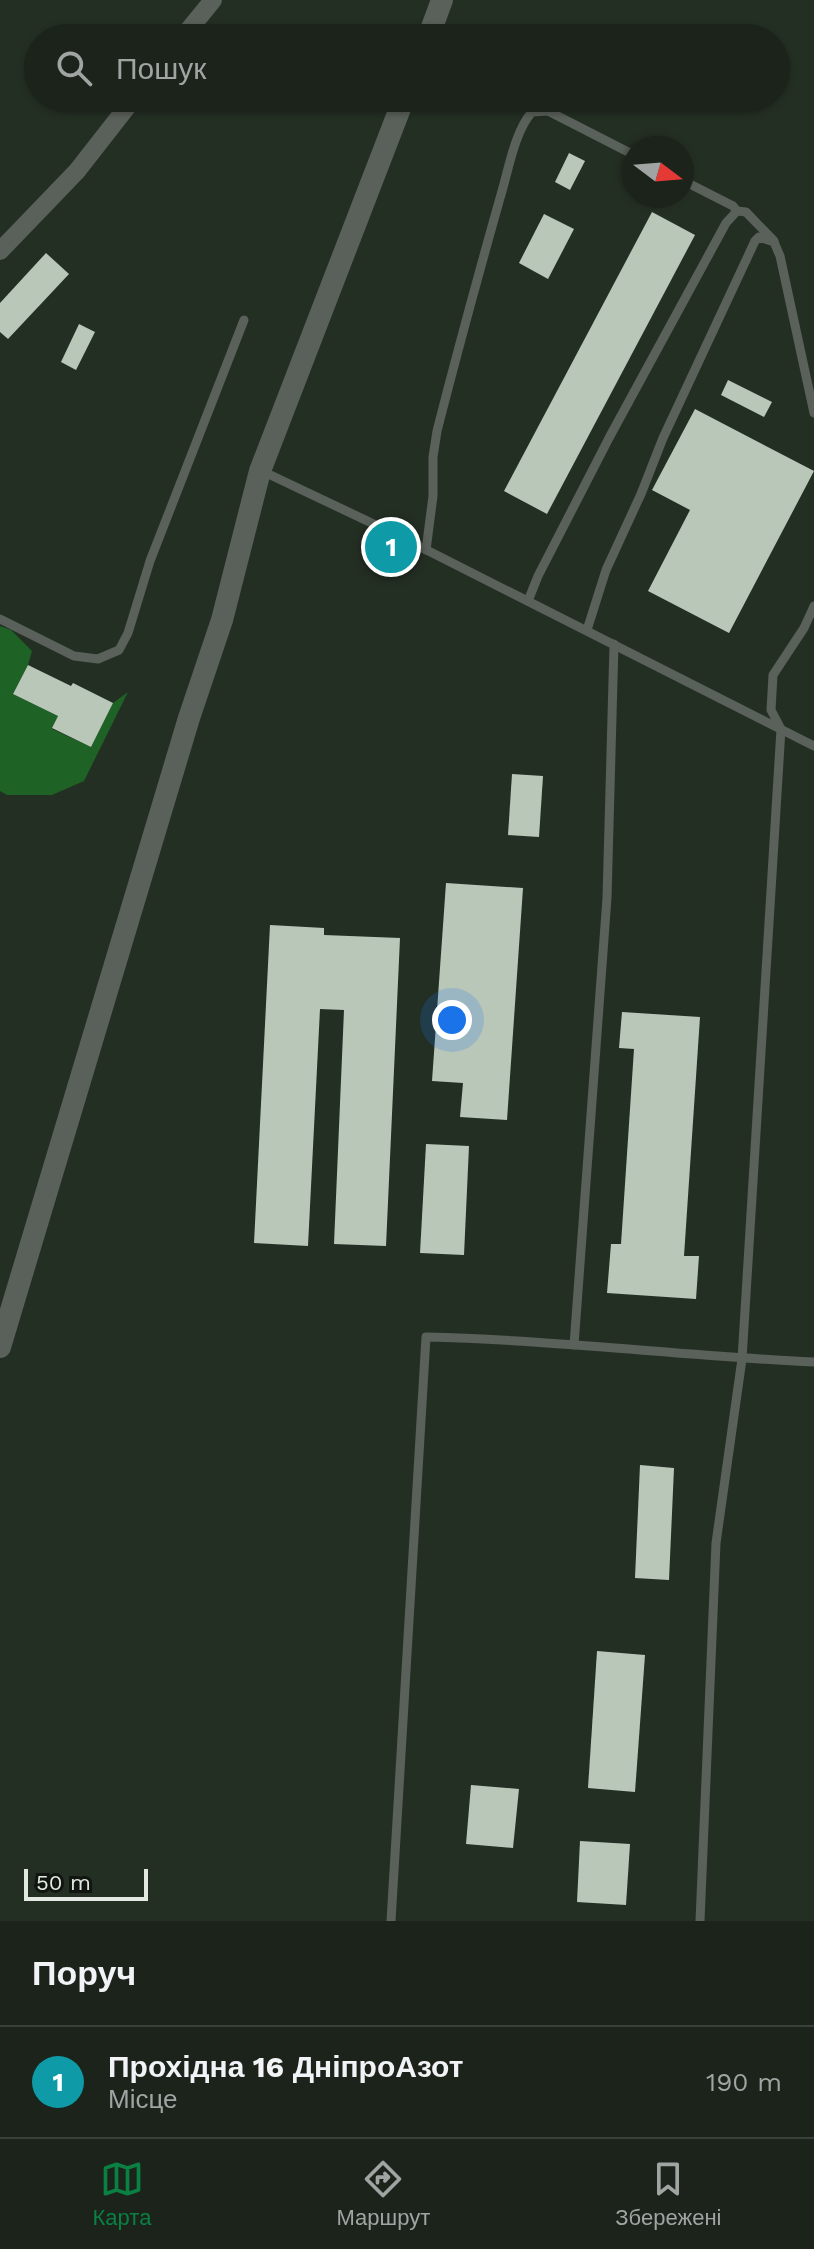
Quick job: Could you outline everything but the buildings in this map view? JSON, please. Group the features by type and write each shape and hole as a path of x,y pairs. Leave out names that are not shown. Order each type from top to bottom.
{"street":[{"path":"193,24 213,0"},
{"path":"433,24 442,0"},
{"path":"0,251 77,171 123,112"},
{"path":"0,1347 184,733 222,620 260,471 399,112"}],"lane":[{"path":"426,550 437,431 513,155 525,120 532,112"},
{"path":"550,112 622,149"},
{"path":"694,186 737,211 746,212 774,242 780,256 814,413"},
{"path":"528,601 647,365 726,223 737,211"},
{"path":"587,630 606,570 663,438 755,241 759,237 774,242"},
{"path":"0,619 74,656 98,659 119,650 128,633 150,561 244,320"},
{"path":"260,471 426,550 814,746"},
{"path":"700,1921 716,1543 742,1359 781,729 771,710 773,675 804,628 814,606"},
{"path":"574,1345 607,898 614,644"},
{"path":"391,1921 426,1337 504,1339 814,1362"}],"green space":[{"path":"0,626 11,630 32,651 13,694 58,716 52,729 91,747 113,703 128,692 84,781 52,795 7,795 0,791"}],"place":[{"name":"Прохідна 16 ДніпроАзот","path":"391,547"}]}
